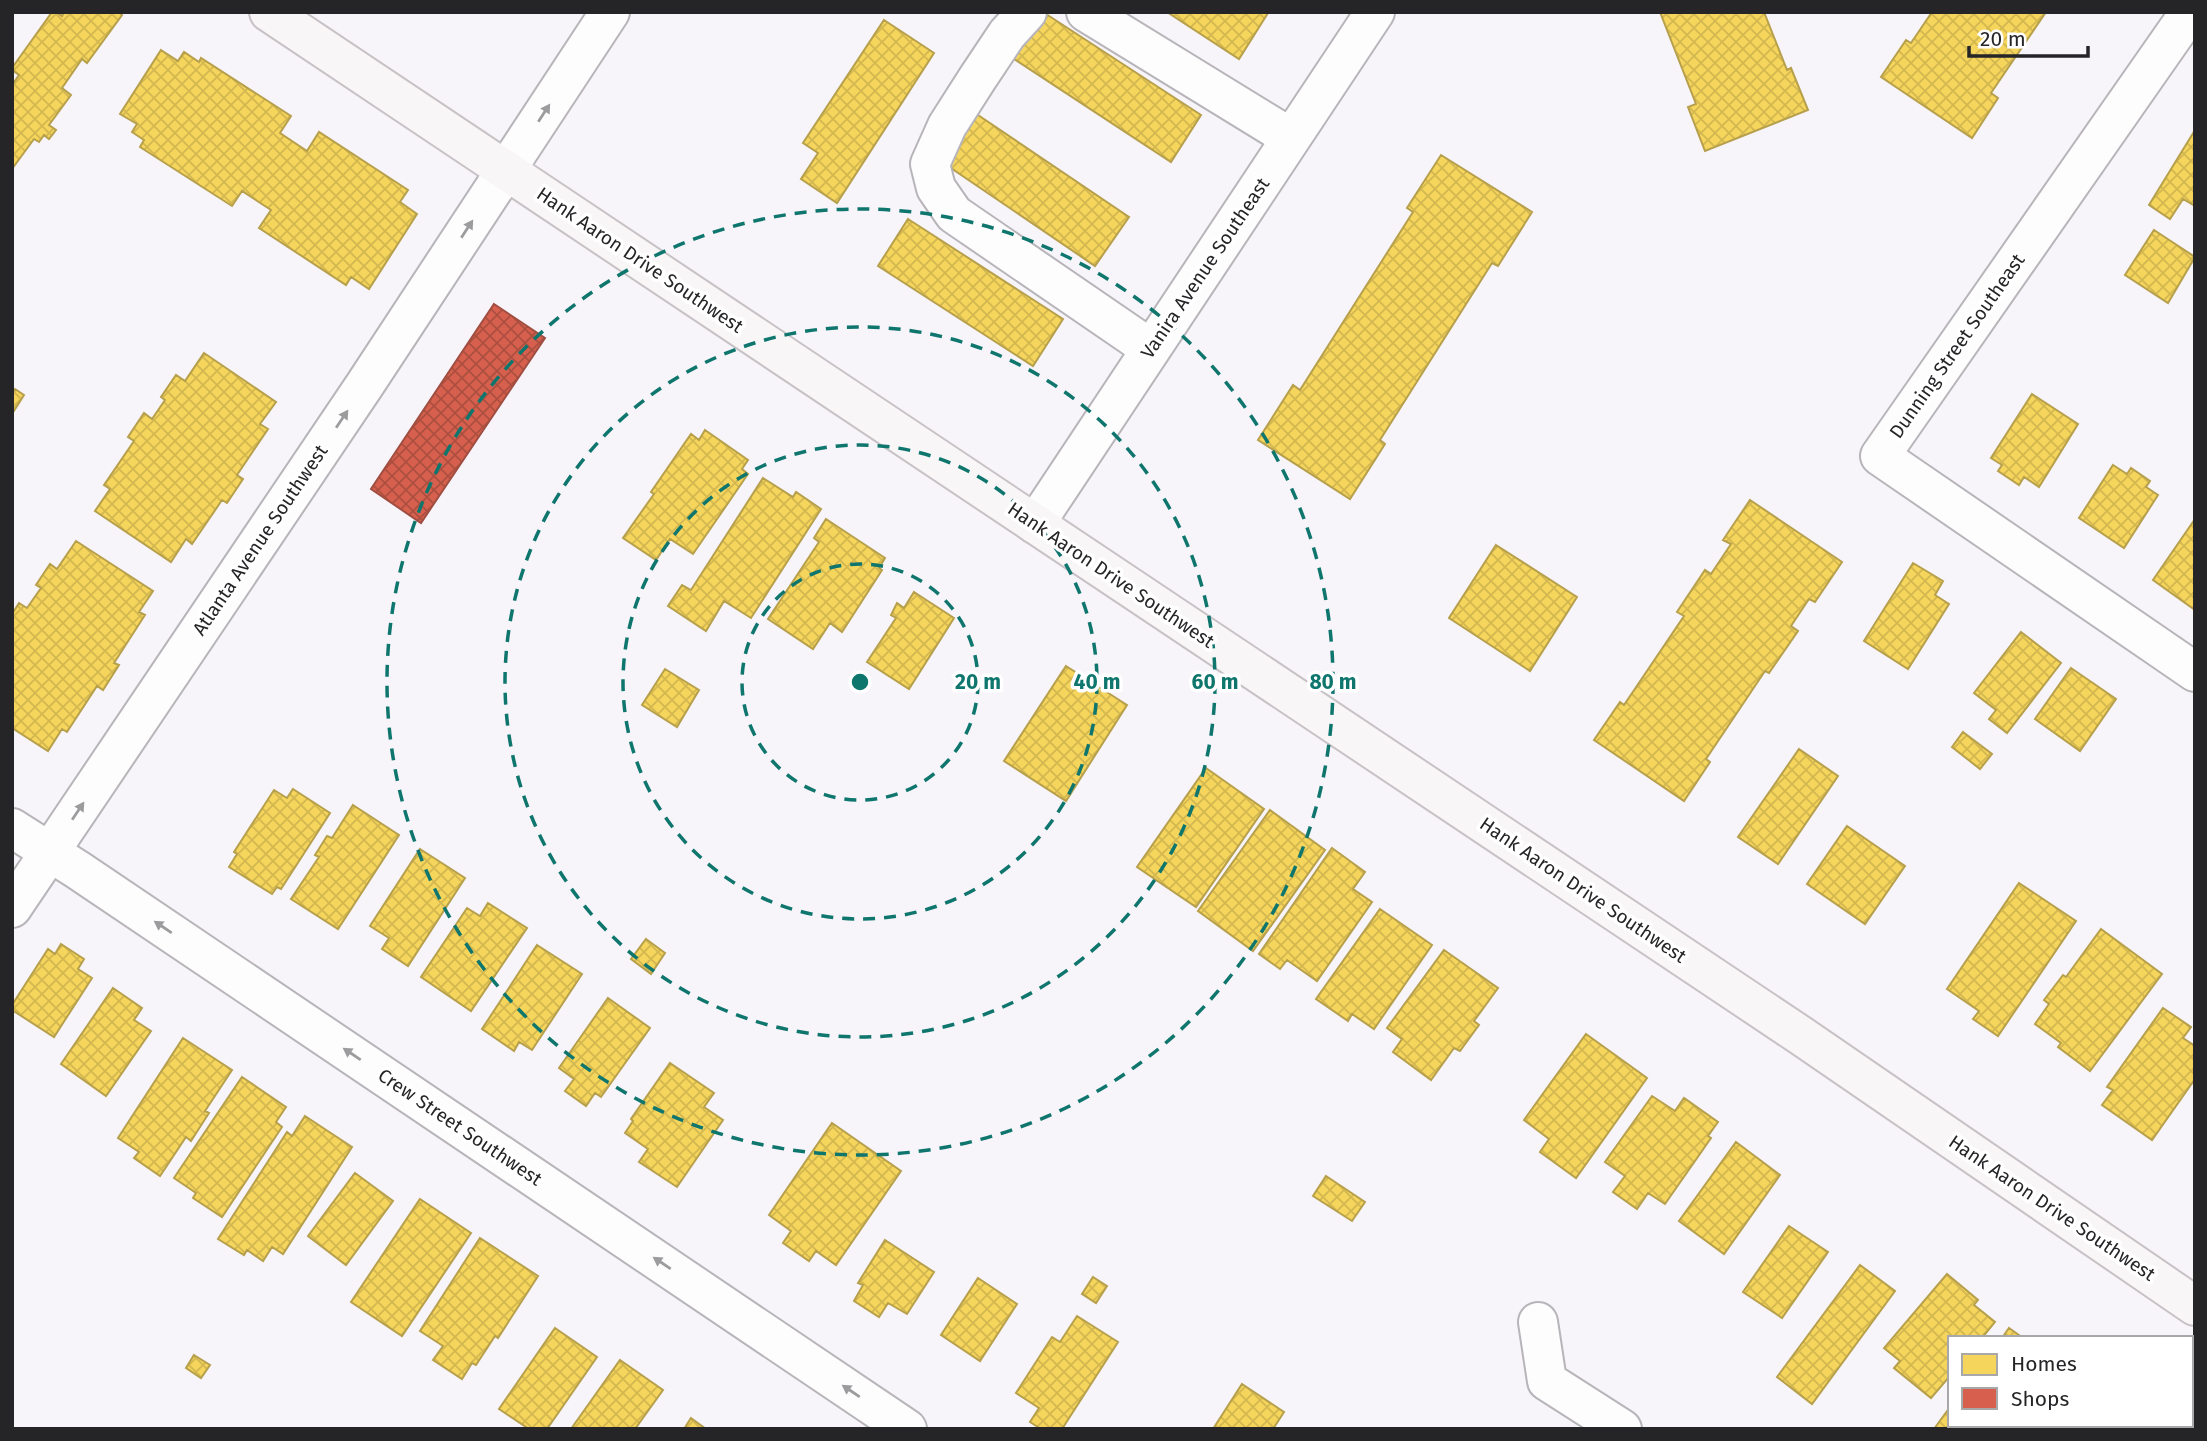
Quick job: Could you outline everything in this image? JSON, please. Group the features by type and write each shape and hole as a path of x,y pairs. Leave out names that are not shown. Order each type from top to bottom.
{"main road":[{"name":"Hank Aaron Drive Southwest","path":"269,12 1800,1035 2195,1306"}],"street":[{"name":"Atlanta Avenue Southwest","path":"12,908 364,386 610,12"},
{"path":"1027,12 1007,34 947,127 930,164 936,188 954,214 1151,349"},
{"path":"1086,12 1291,138"},
{"name":"Vanira Avenue Southeast","path":"1035,524 1375,12"},
{"name":"Dunning Street Southeast","path":"2189,24 1880,456 2195,672"},
{"name":"Crew Street Southwest","path":"12,828 908,1429"},
{"path":"1538,1322 1547,1381 1622,1429"}],"building: Homes":[{"path":"52,12 62,16 64,12 119,12 122,15 87,63 82,59 62,88 71,95 49,125 56,130 49,139 44,135 39,142 34,139 12,169 12,85 19,75 12,68"},
{"path":"1043,12 1201,115 1171,162 1011,57"},
{"path":"1167,12 1268,12 1268,13 1239,59"},
{"path":"1660,12 1764,12 1787,70 1791,68 1808,110 1705,151 1688,107 1696,104"},
{"path":"1932,12 2046,12 1991,93 1998,98 1972,138 1881,77 1906,40 1911,43"},
{"path":"884,20 934,53 837,203 801,179 818,153 803,143"},
{"path":"161,50 178,61 184,52 199,62 201,58 291,116 280,133 307,151 319,132 408,190 400,202 417,214 369,289 351,277 346,285 259,228 271,210 242,191 232,206 140,147 144,140 132,132 137,124 120,114"},
{"path":"975,113 1129,217 1095,266 942,162"},
{"path":"2195,130 2195,206 2183,199 2170,219 2149,205"},
{"path":"1441,155 1532,212 1498,266 1492,263 1380,440 1385,444 1350,499 1258,440 1293,385 1300,390 1413,212 1407,208"},
{"path":"908,219 1063,319 1033,366 878,266"},
{"path":"2154,230 2195,257 2168,303 2125,275"},
{"path":"204,353 276,402 260,424 268,429 237,475 243,479 227,503 222,500 192,544 186,539 171,562 95,511 110,489 104,485 134,441 128,437 144,413 152,419 165,400 161,397 176,375 185,381"},
{"path":"15,389 24,395 12,414 12,393"},
{"path":"2032,394 2078,424 2039,487 2024,477 2019,485 1998,471 2002,465 1991,458"},
{"path":"705,430 748,460 742,469 748,474 693,554 670,539 656,560 623,538 691,434 699,440"},
{"path":"2113,465 2127,474 2131,468 2150,481 2146,487 2158,495 2124,548 2079,518"},
{"path":"763,478 793,497 796,492 821,509 751,618 724,601 706,631 668,606 682,585 691,590"},
{"path":"1750,500 1842,562 1815,602 1809,599 1791,626 1798,631 1769,673 1765,671 1706,759 1710,762 1684,801 1594,740 1620,702 1624,705 1684,616 1677,612 1705,570 1711,574 1731,544 1723,540"},
{"path":"826,519 885,558 879,568 882,570 842,632 830,623 813,649 768,619 819,542 814,538"},
{"path":"2195,519 2195,610 2153,580"},
{"path":"76,541 153,591 139,612 145,615 114,663 119,665 103,690 97,686 67,732 62,729 48,751 12,728 12,614 19,603 27,608 41,588 36,585 50,564 57,569"},
{"path":"1496,545 1577,597 1530,671 1449,618"},
{"path":"1913,563 1943,581 1935,595 1949,604 1908,669 1864,641"},
{"path":"914,592 954,618 909,689 867,662 896,618 891,615 897,603 904,608"},
{"path":"2021,632 2061,663 2007,733 1989,719 1996,710 1974,693"},
{"path":"1066,666 1127,705 1066,801 1004,761"},
{"path":"2071,668 2116,699 2080,751 2035,719"},
{"path":"665,669 699,690 677,727 642,705"},
{"path":"1963,732 1992,754 1980,769 1952,747"},
{"path":"1799,749 1838,776 1778,864 1738,837"},
{"path":"1206,768 1264,809 1196,907 1137,867"},
{"path":"293,789 330,813 281,889 277,887 272,894 229,867 237,854 234,852 274,790 287,798"},
{"path":"353,805 399,835 338,929 291,899 319,857 315,855 327,836 332,838"},
{"path":"1270,810 1325,850 1253,951 1198,911"},
{"path":"1847,826 1905,866 1865,924 1807,884"},
{"path":"1332,848 1365,872 1353,889 1372,902 1317,981 1287,960 1280,969 1259,954"},
{"path":"420,849 465,878 408,966 382,949 389,938 370,926"},
{"path":"2019,883 2076,921 1998,1036 1973,1019 1979,1011 1947,989"},
{"path":"488,903 527,928 471,1011 421,977 467,908 480,916"},
{"path":"1380,909 1432,945 1374,1029 1352,1014 1348,1021 1316,999"},
{"path":"2101,929 2162,974 2090,1071 2058,1047 2061,1043 2035,1024 2049,1004 2044,1000 2063,975 2066,977"},
{"path":"646,939 665,953 651,974 631,959"},
{"path":"61,944 84,959 78,969 92,978 54,1037 12,1010 12,1005 48,949 55,954"},
{"path":"537,945 582,974 532,1050 519,1042 514,1051 482,1029"},
{"path":"1444,950 1498,988 1474,1021 1479,1025 1460,1051 1454,1048 1431,1080 1393,1052 1402,1039 1387,1028"},
{"path":"113,988 142,1008 134,1020 151,1031 106,1096 61,1064"},
{"path":"608,998 650,1028 601,1097 595,1093 586,1106 565,1091 574,1079 559,1068"},
{"path":"2163,1008 2191,1027 2183,1038 2195,1046 2195,1079 2152,1140 2102,1105 2113,1090 2107,1087"},
{"path":"1586,1034 1647,1078 1576,1178 1540,1152 1549,1139 1524,1120"},
{"path":"183,1038 232,1070 205,1111 209,1113 191,1141 186,1137 160,1176 134,1158 139,1152 118,1138"},
{"path":"670,1063 714,1093 704,1107 723,1120 677,1187 639,1162 648,1149 625,1133 633,1121 631,1119"},
{"path":"242,1077 286,1107 276,1122 282,1127 222,1217 193,1198 196,1193 174,1178"},
{"path":"1652,1096 1675,1111 1684,1098 1718,1122 1708,1136 1711,1138 1665,1204 1648,1193 1637,1209 1613,1192 1625,1176 1605,1162"},
{"path":"305,1116 352,1147 283,1254 272,1247 263,1261 247,1250 244,1255 218,1239 287,1132 292,1136"},
{"path":"832,1123 901,1171 836,1265 816,1251 809,1261 783,1243 791,1231 769,1215"},
{"path":"1736,1142 1780,1175 1724,1254 1679,1221"},
{"path":"355,1173 393,1201 346,1265 308,1236"},
{"path":"1326,1176 1365,1202 1352,1221 1313,1196"},
{"path":"420,1199 471,1233 402,1336 351,1302"},
{"path":"1789,1226 1828,1252 1782,1318 1743,1292"},
{"path":"480,1238 538,1276 498,1338 495,1336 476,1365 472,1363 462,1379 433,1360 443,1346 420,1331"},
{"path":"885,1240 934,1272 907,1314 888,1303 879,1317 854,1301 863,1285 858,1283"},
{"path":"1860,1265 1895,1291 1812,1404 1777,1377"},
{"path":"1947,1274 1978,1300 1974,1305 1995,1322 1984,1336 1948,1336 1948,1378 1931,1398 1894,1368 1900,1361 1884,1348"},
{"path":"1093,1277 1107,1286 1096,1303 1082,1294"},
{"path":"978,1278 1017,1304 980,1361 941,1335"},
{"path":"1077,1316 1118,1342 1062,1429 1041,1429 1030,1422 1039,1408 1016,1393 1052,1337 1060,1342"},
{"path":"555,1328 597,1357 547,1429 529,1429 499,1409"},
{"path":"2009,1328 2020,1336 2003,1336"},
{"path":"194,1355 210,1365 201,1378 186,1368"},
{"path":"620,1360 663,1390 635,1429 571,1429"},
{"path":"1242,1384 1284,1412 1273,1429 1213,1429"},
{"path":"1948,1410 1948,1427 2020,1427 2018,1429 1934,1429"},
{"path":"691,1418 706,1429 684,1429"}],"building: Shops":[{"path":"494,304 545,338 421,523 371,489"}]}
